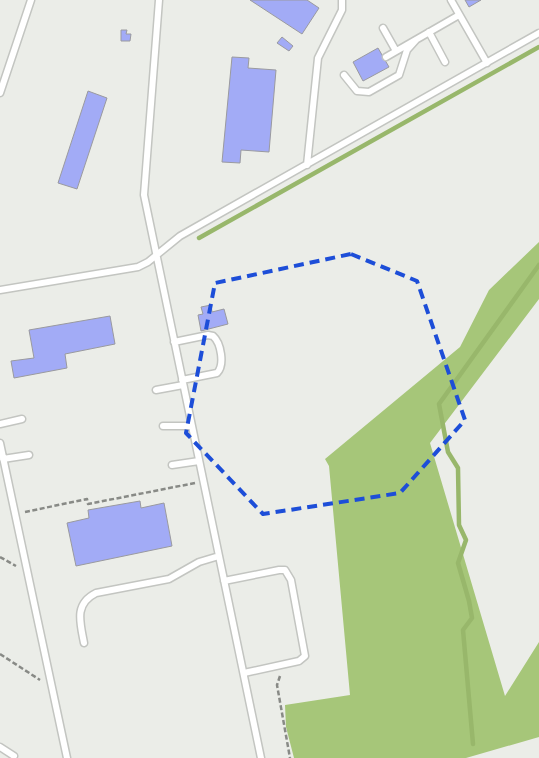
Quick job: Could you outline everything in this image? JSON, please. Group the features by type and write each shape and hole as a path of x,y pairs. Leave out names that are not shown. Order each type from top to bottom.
{"lane":[{"path":"0,94 31,0"},
{"path":"159,0 144,195 261,758"},
{"path":"307,165 317,63 321,50 342,10 342,0"},
{"path":"451,0 487,63"},
{"path":"386,57 459,15"},
{"path":"383,28 396,51"},
{"path":"429,32 445,62"},
{"path":"0,290 138,267 156,256 176,239 539,33"},
{"path":"344,75 357,91 369,92 399,74 407,50 416,40"},
{"path":"156,390 220,370 221,361 218,342 213,336 208,335 174,342"},
{"path":"0,424 22,419"},
{"path":"163,426 192,426"},
{"path":"0,443 67,758"},
{"path":"3,459 29,455"},
{"path":"172,465 200,461"},
{"path":"84,643 79,614 89,597 96,593 169,578 199,562 219,556"},
{"path":"224,581 279,570 285,570 291,580 304,656 299,661 244,674"},
{"path":"0,747 14,756"}],"path":[{"path":"15,514 87,499 88,504 204,481"},
{"path":"0,557 28,574"},
{"path":"0,654 52,687"},
{"path":"281,675 277,685 290,758"}],"highlighted area":[{"path":"351,254 417,281 465,420 400,493 263,514 186,433 215,283"}],"green space":[{"path":"539,242 539,299 430,443 505,696 539,642 539,737 466,758 294,758 286,727 285,705 350,695 329,466 325,459 460,347 489,290"}],"building":[{"path":"250,0 307,0 319,8 302,34"},
{"path":"465,0 481,0 469,7"},
{"path":"121,30 127,30 126,34 131,34 130,41 121,41"},
{"path":"282,37 293,46 289,51 277,43"},
{"path":"378,48 389,67 363,81 353,62"},
{"path":"232,57 249,58 248,68 276,70 269,152 241,150 240,163 222,162"},
{"path":"88,91 107,98 77,189 58,183"},
{"path":"211,305 212,312 224,309 228,324 201,331 198,315 203,314 201,307"},
{"path":"110,316 115,344 65,354 67,368 14,378 11,361 34,358 29,330"},
{"path":"140,501 141,508 164,503 172,546 76,566 67,523 89,518 88,510"}],"waterway":[{"path":"199,238 539,47"},
{"path":"473,744 463,630 472,618 458,563 466,540 459,525 458,468 448,452 439,404 539,265"}]}
